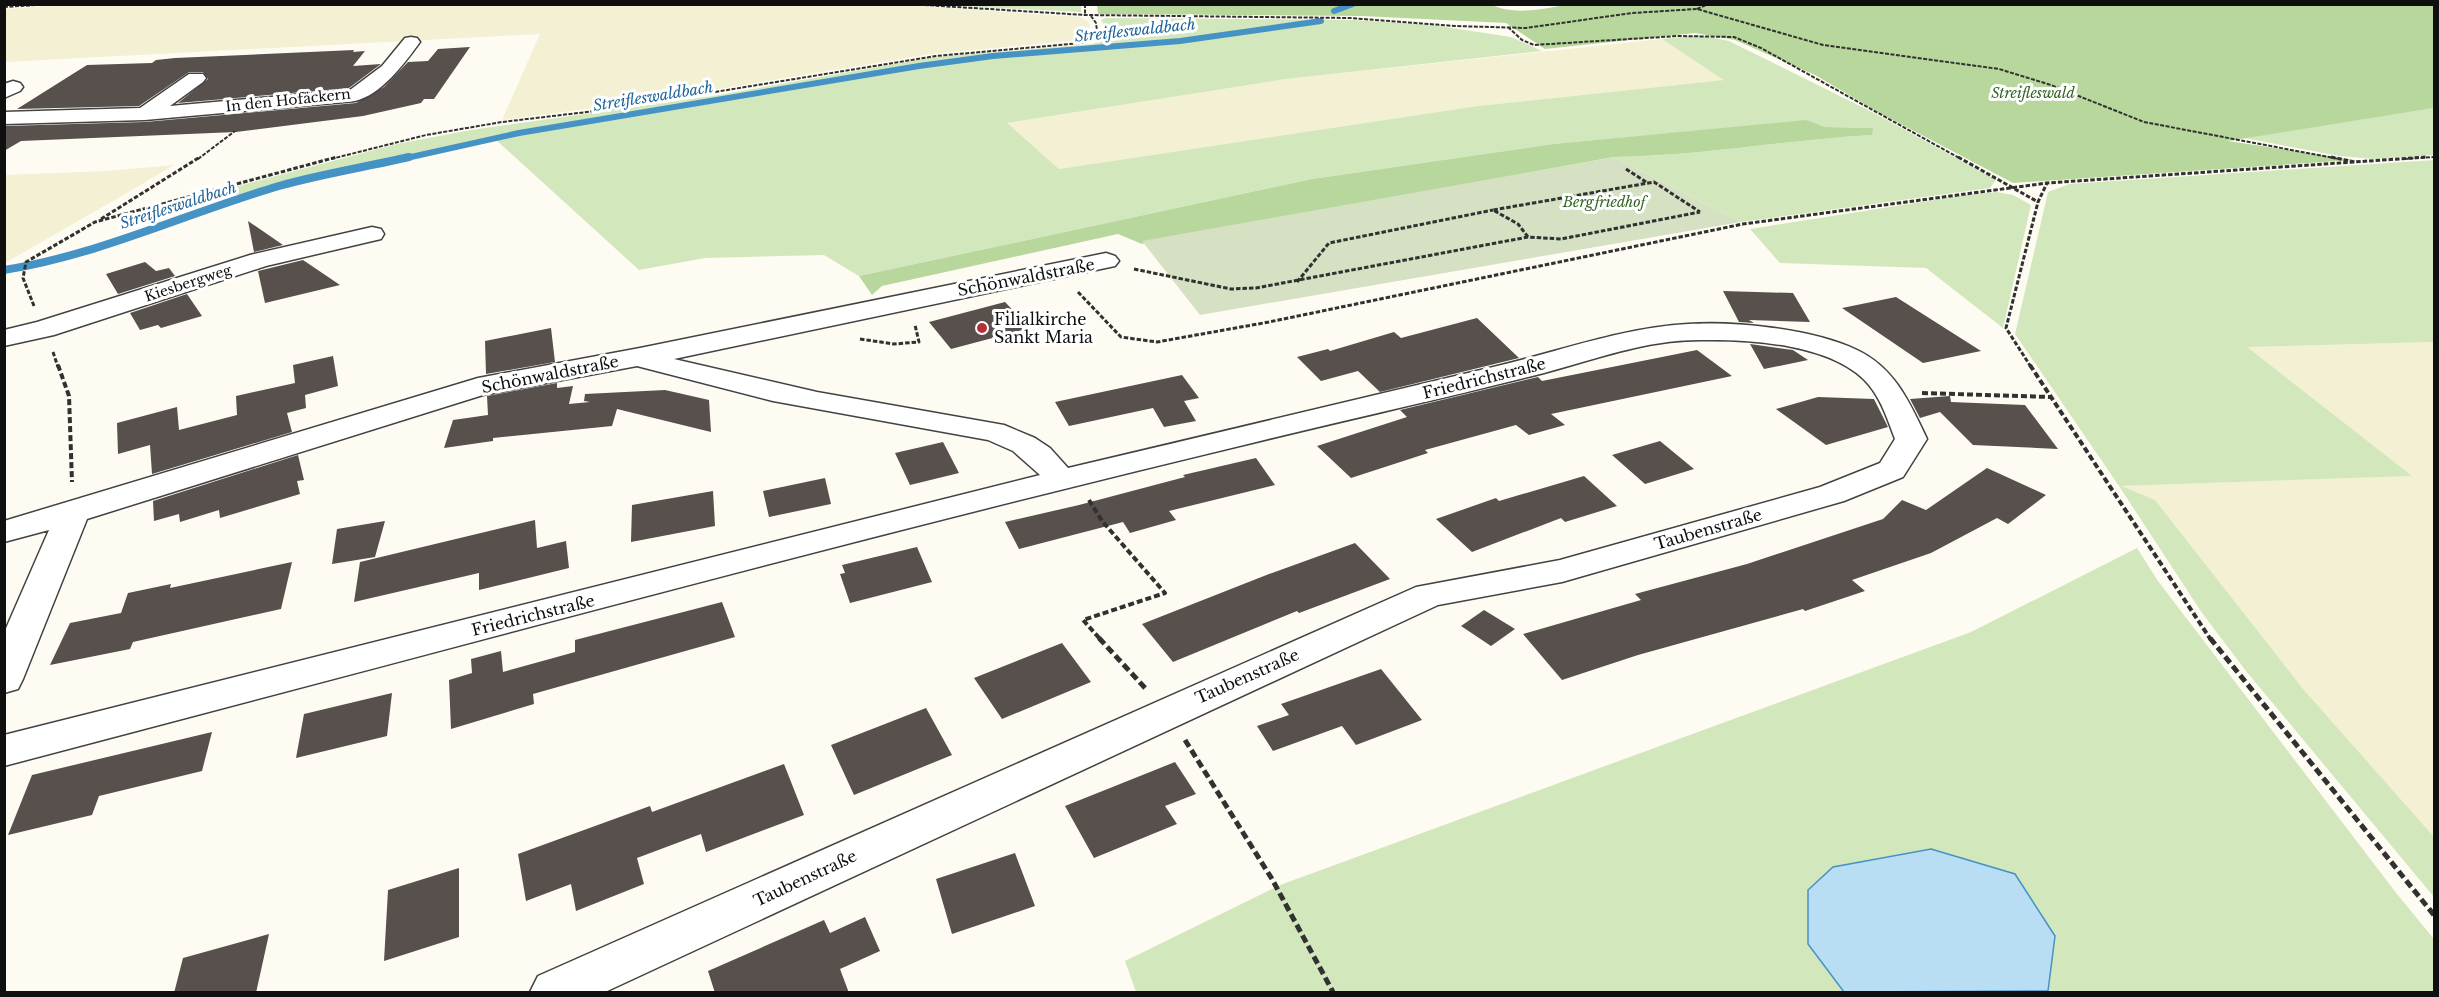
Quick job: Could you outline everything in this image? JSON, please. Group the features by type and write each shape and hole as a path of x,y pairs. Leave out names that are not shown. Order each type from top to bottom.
{"street":[{"name":"In den Hofäckern","path":"4,118 145,114 355,95 389,70 411,42"},
{"path":"145,114 196,78"},
{"name":"Kiesbergweg","path":"4,338 44,329 259,260 372,234"},
{"name":"Schönwaldstraße","path":"4,532 73,513 478,387 640,357 1106,261"},
{"name":"Friedrichstraße","path":"4,751 1061,479 1540,365 1582,351 1653,335 1700,332 1803,340 1847,356 1873,373 1890,395"},
{"path":"640,357 696,374 809,401 993,432 1019,440 1035,451 1061,479"},
{"name":"Taubenstraße","path":"555,993 1167,712 1429,595 1562,571 1832,494 1892,470 1911,439 1890,395"},
{"path":"4,679 73,513"}],"path":[{"path":"4,7 52,4"},
{"path":"908,4 1085,15 1350,18 1526,28 1632,14 1697,9 1708,4"},
{"path":"1085,4 1085,15"},
{"path":"1697,9 1823,45 1999,69 2051,85 2144,122 2355,162"},
{"path":"95,222 426,135 502,122 604,110 936,56 1081,43 1098,38 1096,23 1091,15"},
{"path":"1507,27 1522,40 1534,45 1656,36 1734,37 1771,53 2038,201"},
{"path":"23,278 26,262 197,160 269,104"},
{"path":"1058,270 1121,337 1156,342 1269,322 1743,225 2047,183 2434,157"},
{"path":"1626,169 1647,183"},
{"path":"1106,261 1231,289 1297,282 1528,237 1561,239 1700,212 1654,182 1647,183 1493,210 1329,243 1297,282"},
{"path":"2047,183 2038,201 2006,328 2209,637 2434,915"},
{"path":"1493,210 1518,224 1528,237"},
{"path":"44,329 69,396 73,513"},
{"path":"1890,395 2050,397"},
{"path":"1061,479 1088,498 1102,521 1165,593 1083,620 1167,712 1272,879 1333,993"}],"shaded area":[{"path":"73,4 888,4 1080,17 1089,22 1091,32 1088,37 1080,40 931,54 646,101 502,120 540,34 5,62 5,9"},
{"path":"1662,39 1726,80 1478,106 1059,169 1006,123 1286,79"},
{"path":"174,165 5,263 5,175 107,171"},
{"path":"2434,342 2434,837 2119,486 2411,476 2246,347"}],"green space":[{"name":"Streifleswald","path":"1490,4 1519,11 1569,4 2434,5 2434,108 2228,141 2354,160 2013,183 1878,112 1815,75 1735,40 1695,33 1545,49 1506,23 1362,16 1098,14 1097,5"},
{"path":"938,5 1081,5 1081,12"},
{"path":"1106,18 1355,20 1432,25 1511,37 1542,51 1286,79 1007,123 1059,169 1478,106 1724,80 1662,39 1699,35 1729,41 1874,113 1996,180 1990,188 1741,222 1614,157 1679,154 1871,135 1873,128 1825,127 1806,121 1553,144 1312,179 859,276 824,255 705,258 639,270 495,139 368,164 243,198 227,189 397,144 471,130 713,96 934,57 1093,44 1105,38 1106,27 1101,20"},
{"path":"2434,108 2434,155 2374,159 2339,156 2244,138"},
{"path":"1806,120 1825,127 1873,128 1872,135 1679,154 1614,157 1142,244 1118,234 882,286 872,295 859,276 1312,179 1553,144"},
{"name":"Bergfriedhof","path":"1614,157 1741,222 1200,315 1142,241"},
{"path":"2434,160 2434,342 2247,347 2412,476 2121,486 2155,500 2303,689 2434,837 2434,897 2246,671 2202,613 2015,334 2048,192 2069,184"},
{"path":"1997,192 2013,195 2031,205 2003,328 1926,268 1780,263 1750,229 1966,195"},
{"path":"2137,548 2158,581 2397,894 2434,939 2434,992 2045,992 2048,991 2055,936 1808,944 1844,992 1136,992 1125,961 1280,885 1971,632"}],"water":[{"path":"1931,849 2015,874 2055,936 2048,991 1844,992 1808,944 1808,890 1833,867"}],"building":[{"path":"470,47 434,99 424,99 421,103 363,116 236,132 21,141 4,151 4,126 145,122 356,103 384,87 408,62 428,61 438,49"},
{"path":"354,50 353,52 365,51 353,66 381,64 349,88 178,103 208,79 203,72 189,72 139,106 17,109 87,65 152,63 156,60 175,58"},
{"path":"248,221 283,245 254,252"},
{"path":"303,260 340,285 265,303 258,271"},
{"path":"145,262 156,271 169,268 175,276 118,294 106,274"},
{"path":"1723,291 1793,293 1810,322 1749,320 1754,323 1739,322"},
{"path":"187,294 202,316 161,328 158,325 140,330 130,313"},
{"path":"1896,297 1981,351 1923,363 1842,308"},
{"name":"Filialkirche Sankt Maria","path":"1005,302 1030,328 951,349 929,322"},
{"path":"1477,318 1519,358 1380,392 1358,371 1321,381 1297,357 1328,349 1330,351 1394,332 1401,338"},
{"path":"551,328 555,362 486,374 485,341"},
{"path":"1750,344 1793,350 1808,360 1764,369"},
{"path":"1697,350 1732,376 1551,414 1565,425 1529,435 1516,425 1425,450 1428,453 1351,478 1317,446 1407,417 1400,410 1538,377 1542,381"},
{"path":"333,356 338,386 305,395 306,408 287,413 292,432 152,474 150,445 118,454 117,423 177,407 179,430 237,415 236,396 295,383 293,365"},
{"path":"1182,375 1199,398 1184,401 1196,421 1164,427 1153,408 1069,426 1055,402"},
{"path":"557,383 557,388 573,386 569,404 590,402 584,401 585,394 665,390 709,400 711,432 617,409 612,426 493,438 493,441 444,448 453,420 488,415 487,396"},
{"path":"1950,396 1951,402 2025,405 2058,449 1973,445 1940,412 1920,418 1910,399"},
{"path":"1818,397 1874,399 1888,427 1826,445 1776,409"},
{"path":"1660,441 1694,469 1645,484 1612,455"},
{"path":"943,442 959,473 910,485 895,453"},
{"path":"298,455 304,480 297,481 300,494 220,518 219,510 180,522 179,514 154,521 153,501"},
{"path":"1256,458 1275,485 1169,511 1176,520 1130,533 1123,522 1019,549 1005,522 1079,505 1185,477 1183,475"},
{"path":"1987,468 2046,495 2008,524 1997,518 1931,553 1852,580 1865,591 1805,611 1803,609 1638,655 1562,680 1523,634 1641,600 1635,594 1747,564 1883,519 1902,500 1926,510"},
{"path":"1584,476 1617,506 1565,522 1561,518 1472,552 1436,519 1496,498 1499,501"},
{"path":"825,478 831,504 769,517 763,491"},
{"path":"713,491 715,526 631,542 632,505"},
{"path":"535,520 537,548 566,541 569,568 479,590 479,573 354,602 360,562"},
{"path":"385,521 375,557 332,564 337,529"},
{"path":"1355,543 1390,579 1299,613 1297,611 1173,662 1142,624 1269,574"},
{"path":"917,547 932,582 850,603 840,574 845,573 842,565"},
{"path":"292,562 281,609 133,642 130,649 50,665 70,623 121,613 128,593 171,584 170,588"},
{"path":"722,602 735,637 533,694 534,704 451,729 449,680 472,673 471,659 501,651 503,672 575,652 575,640"},
{"path":"1484,610 1515,629 1491,646 1461,626"},
{"path":"1062,643 1091,682 1002,719 974,678"},
{"path":"1381,669 1422,720 1356,745 1342,726 1273,751 1257,726 1289,715 1281,704"},
{"path":"392,693 387,736 296,758 304,714"},
{"path":"926,708 952,755 854,795 831,745"},
{"path":"212,732 202,771 99,796 92,815 8,835 32,775"},
{"path":"1175,762 1196,794 1165,806 1177,824 1094,858 1065,806"},
{"path":"784,764 804,815 706,852 701,834 637,858 644,884 576,911 571,884 526,901 518,854 650,806 652,812"},
{"path":"1015,853 1035,906 952,934 936,879"},
{"path":"459,868 459,937 384,961 388,890"},
{"path":"865,917 880,951 840,969 849,993 715,993 708,971 824,920 830,933"},
{"path":"269,934 256,993 174,993 183,958"}],"waterway":[{"name":"Streifleswaldbach","path":"1334,11 1353,4"},
{"name":"Streifleswaldbach","path":"402,159 519,133 919,66 993,56 1180,41 1321,21"},
{"name":"Streifleswaldbach","path":"4,270 109,244 279,186 409,157"}],"place":[{"name":"Filialkirche Sankt Maria","path":"982,328"}]}
